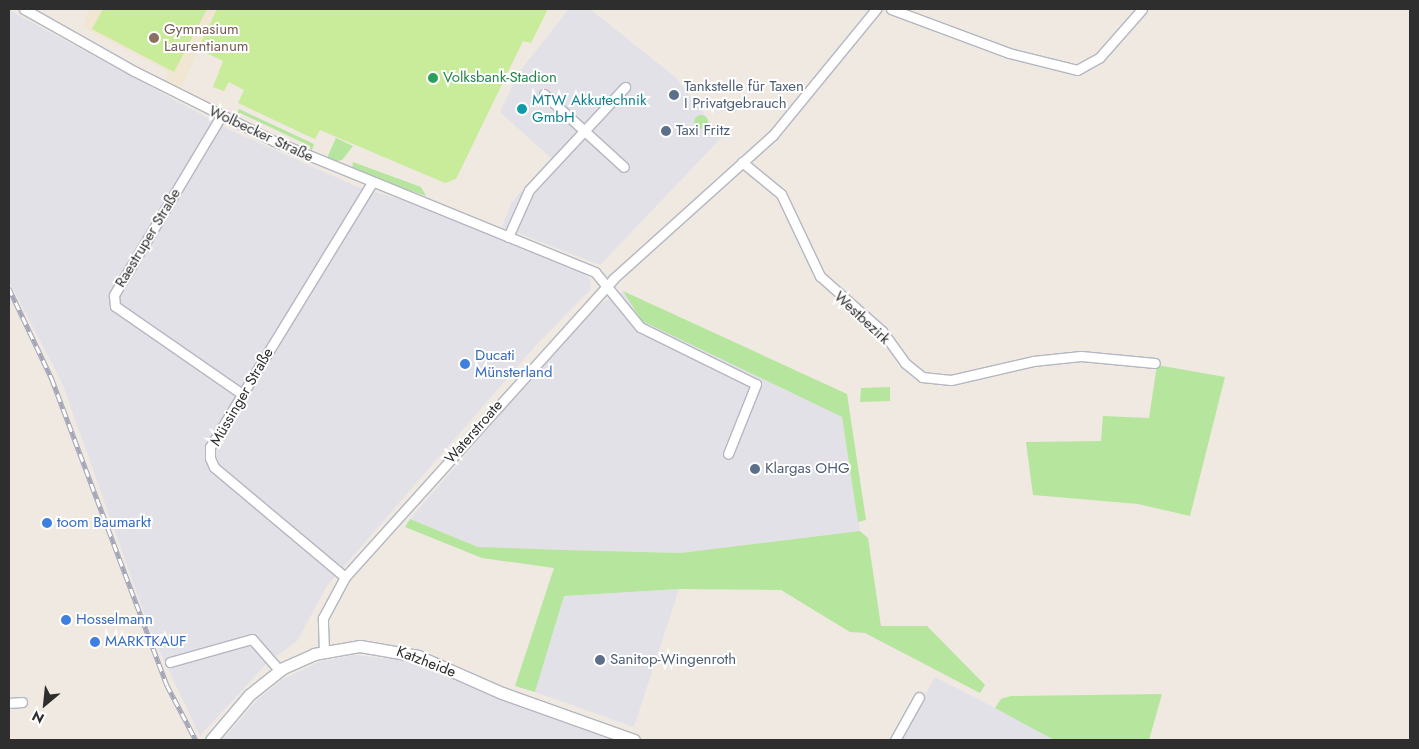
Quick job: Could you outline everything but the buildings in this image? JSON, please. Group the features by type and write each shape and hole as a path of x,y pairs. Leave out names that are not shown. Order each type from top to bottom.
{"street":[{"name":"Wolbecker Straße","path":"24,9 35,12 222,116 372,183 589,269 607,285"},
{"path":"728,454 756,384 640,327 607,285 785,121 876,9"},
{"path":"891,9 1009,53 1077,70 1099,58 1142,9"},
{"path":"508,237 524,198 625,87"},
{"path":"544,94 624,167"},
{"name":"Raestruper Straße","path":"222,116 114,295 116,306 242,394"},
{"name":"Westbezirk","path":"742,162 781,194 820,276 882,331 905,363 922,376 951,380 1033,361 1081,356 1155,363"},
{"name":"Müssinger Straße","path":"345,577 214,467 210,447 372,183"},
{"name":"Waterstroate","path":"324,652 323,618 345,577 607,285"},
{"path":"170,662 252,639 280,671"},
{"name":"Katzheide","path":"211,740 250,696 280,671 324,652 368,646 409,653 502,693 634,740"},
{"path":"895,740 919,697"},
{"path":"9,703 22,702"}],"shaded area":[{"name":"Gymnasium Laurentianum","path":"90,9 217,9 181,89 165,81 169,72 83,27"},
{"path":"569,9 590,9 675,77 722,137 600,265 502,227 511,203 551,158 500,112 519,72"},
{"path":"9,10 230,130 358,187 439,211 583,272 590,280 591,289 538,343 327,586 297,641 266,664 200,736 152,635 62,383 9,281"},
{"path":"623,291 642,321 842,417 860,531 680,553 565,550 478,547 410,519 556,350 598,305"},
{"name":"Sanitop-Wingenroth","path":"679,589 634,727 535,692 564,596"},
{"path":"354,655 411,661 512,704 616,740 222,740 258,699 283,679 319,662"},
{"path":"935,677 995,708 1054,740 901,740"}],"green space":[{"name":"Gymnasium Laurentianum","path":"103,9 207,9 174,72 92,29"},
{"path":"217,9 548,9 531,43 523,41 456,179 445,183 320,130 315,139 308,136 238,103 244,90 229,82 224,91 213,87 223,61 198,49"},
{"path":"239,109 314,144 311,153 310,146 240,113 235,118"},
{"path":"701,115 706,117 708,122 706,127 701,129 696,127 694,122 696,117"},
{"path":"336,138 353,146 342,160 332,162 326,160"},
{"path":"353,162 421,187 426,196 352,170"},
{"path":"623,291 847,394 866,520 858,522 842,417 642,321"},
{"path":"1157,365 1225,377 1190,516 1138,504 1033,495 1026,442 1101,441 1103,416 1149,418"},
{"path":"890,387 890,401 860,402 861,388"},
{"path":"410,519 478,547 565,550 680,553 860,531 868,538 881,626 927,626 985,685 980,693 865,633 850,632 781,590 679,589 564,596 535,692 515,686 554,568 482,558 405,527"},
{"path":"1162,694 1149,740 1054,740 995,708 1001,699 1011,696"}],"railway":[{"path":"9,288 52,379 167,685 196,740"}],"place":[{"name":"Gymnasium Laurentianum","path":"154,38"},
{"name":"Volksbank-Stadion","path":"433,78"},
{"name":"Tankstelle für Taxen I Privatgebrauch","path":"674,95"},
{"name":"MTW Akkutechnik GmbH","path":"522,109"},
{"name":"Taxi Fritz","path":"666,131"},
{"name":"Ducati Münsterland","path":"465,364"},
{"name":"Klargas OHG","path":"755,469"},
{"name":"toom Baumarkt","path":"47,523"},
{"name":"Hosselmann","path":"66,620"},
{"name":"MARKTKAUF","path":"95,642"},
{"name":"Sanitop-Wingenroth","path":"600,660"}]}
